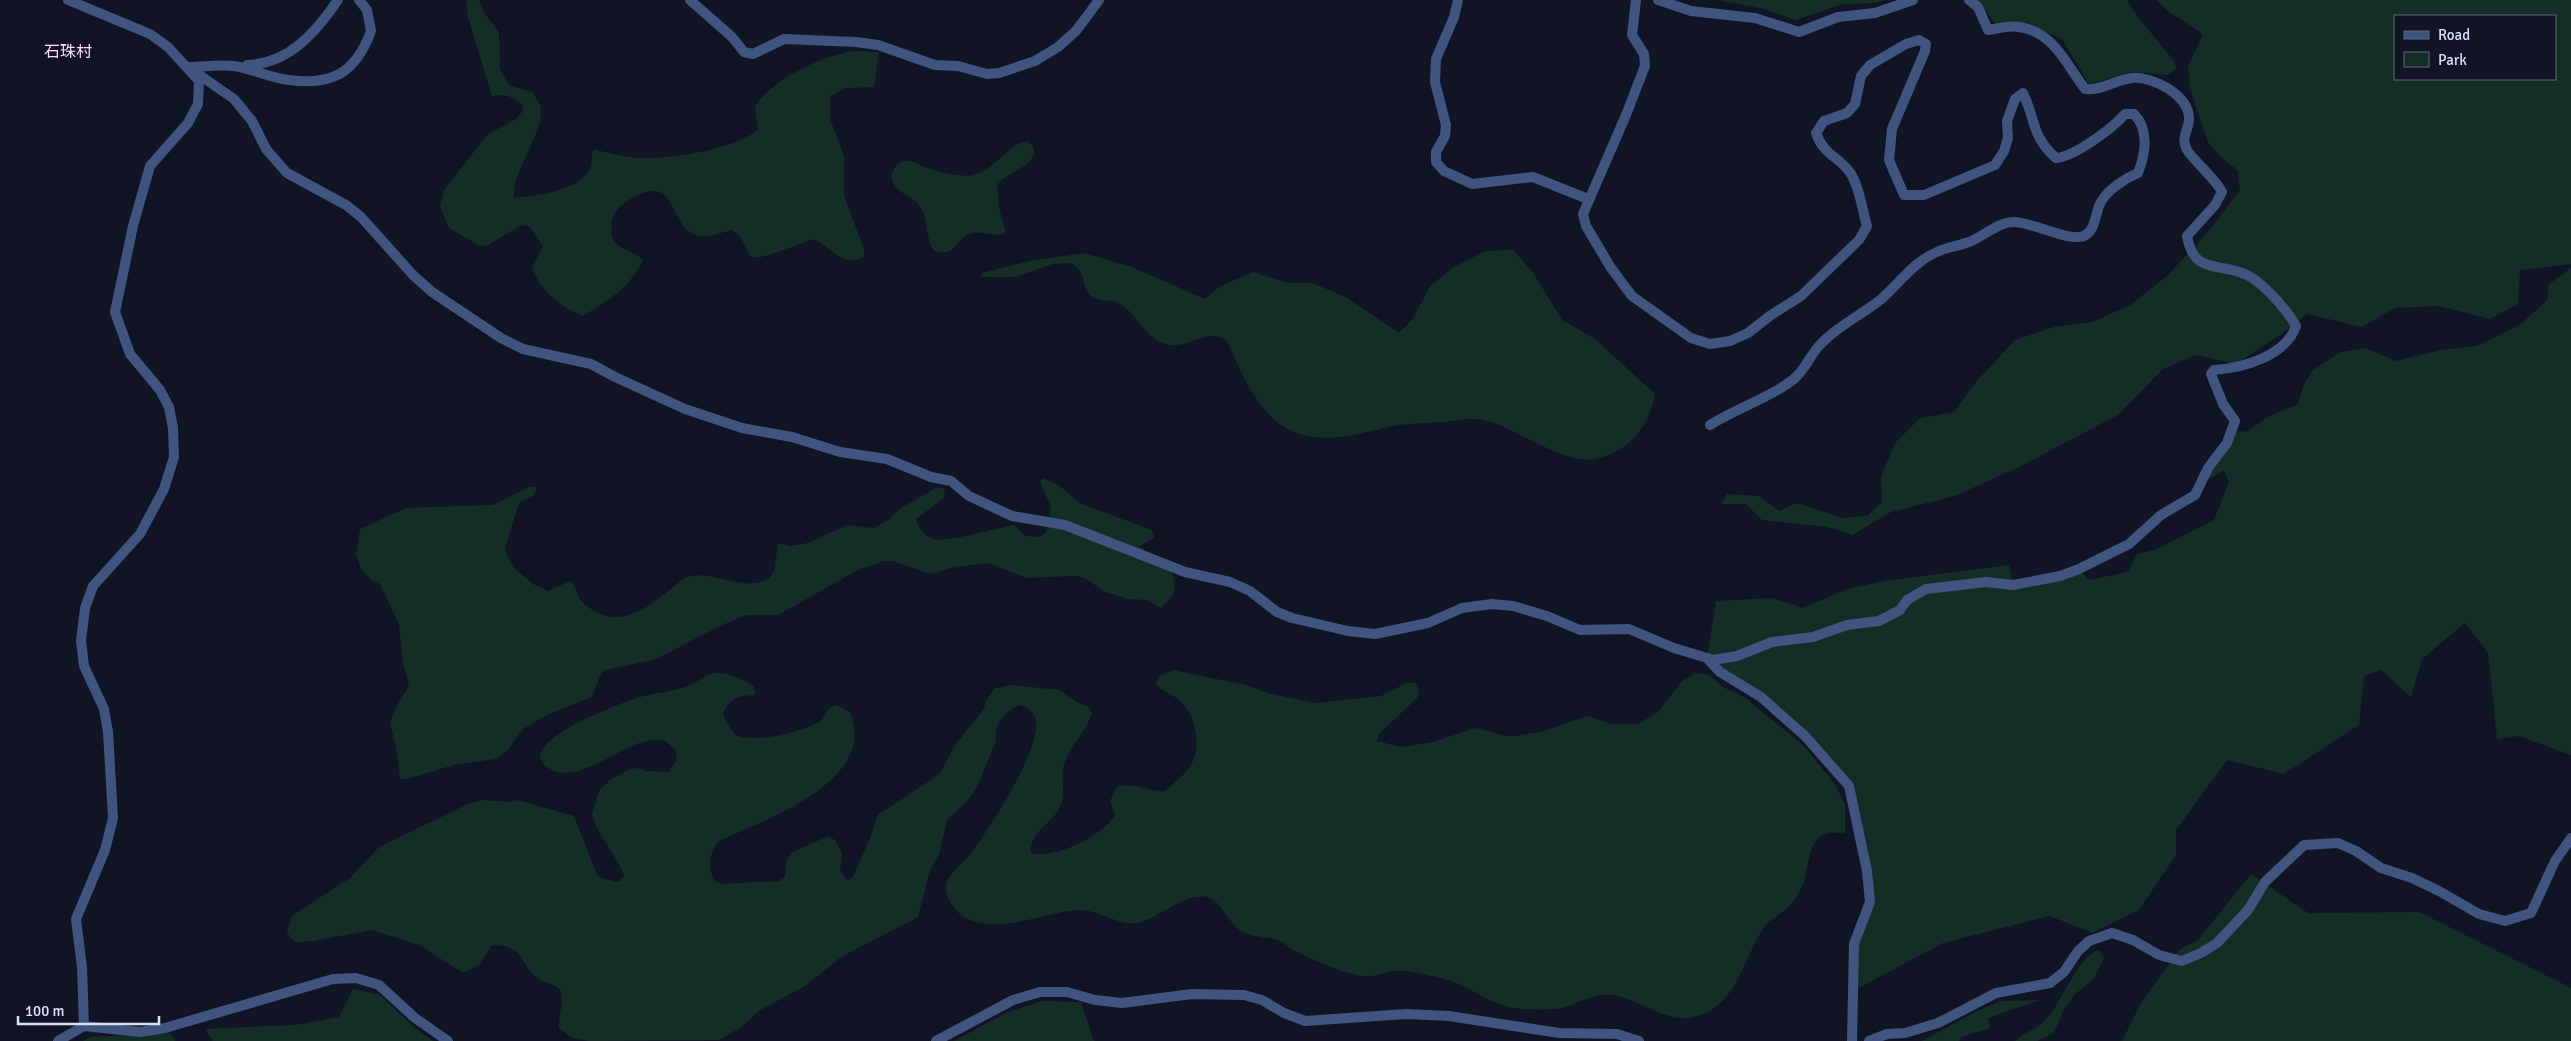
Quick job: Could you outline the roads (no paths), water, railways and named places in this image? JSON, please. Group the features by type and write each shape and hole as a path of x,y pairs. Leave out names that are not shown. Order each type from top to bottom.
{"street":[{"path":"68,0 150,34 168,47 199,81 198,104 188,123 150,166 133,226 115,312 130,354 160,390 169,407 173,428 174,457 164,489 140,534 93,586 85,608 81,641 84,666 104,709 108,732 113,818 105,850 76,919 82,967 84,1026"},
{"path":"188,67 259,65 282,56 306,41 338,0"},
{"path":"231,66 289,80 324,81 346,72 355,63 372,31 367,10 359,0"},
{"path":"690,0 732,37 744,52 753,54 784,40 856,42 878,45 936,65 958,66 987,74 999,73 1035,61 1058,48 1076,31 1099,0"},
{"path":"1458,0 1454,17 1436,58 1435,82 1446,125 1445,136 1436,152 1436,162 1444,171 1472,184 1533,177 1588,199"},
{"path":"1636,0 1632,35 1644,54 1645,66 1583,214 1586,226 1611,268 1632,296 1691,338 1710,344 1730,341 1748,333 1812,287 1859,240 1867,226 1858,189 1851,174 1824,150 1816,133 1824,121 1848,112 1855,104 1861,76 1870,66 1906,44 1920,40 1926,44 1925,51 1892,129 1889,160 1904,195 1924,195 1995,165 2004,151 2008,138 2007,121 2015,100 2023,93 2028,102 2033,128 2044,148 2056,158 2065,158 2079,150 2115,126 2125,114 2134,114 2142,122 2145,133 2142,163 2138,172 2126,178 2099,205 2096,220 2089,233 2082,237 2070,236 2014,222 2000,226 1971,241 1936,252 1918,263 1878,301 1844,324 1818,347 1807,366 1794,378 1710,425"},
{"path":"1658,0 1691,11 1755,18 1799,32 1838,16 1875,13 1912,0"},
{"path":"188,67 234,99 252,121 266,149 287,173 346,205 361,216 413,275 432,292 501,338 523,349 591,364 685,409 742,428 792,437 840,452 886,458 931,477 951,481 969,496 1012,516 1065,525 1184,572 1230,582 1250,591 1277,612 1292,618 1348,631 1375,634 1428,623 1462,608 1492,604 1514,606 1547,616 1580,630 1629,629 1674,648 1713,660 1737,656 1772,642 1812,637 1847,625 1879,621 1900,610 1907,600 1926,589 1986,582 2013,585 2060,576 2128,544 2161,515 2188,501 2195,495 2208,468 2227,443 2235,422 2223,404 2212,374 2214,370 2237,367 2259,359 2292,337 2296,326 2290,315 2249,276 2202,262 2190,250 2187,236 2215,205 2222,192 2216,180 2186,150 2184,140 2190,117 2181,100 2171,89 2148,79 2132,78 2094,90 2084,89 2053,44 2035,31 2017,26 1988,30 1978,7 1969,0"},
{"path":"1707,658 1720,672 1761,697 1804,736 1849,786 1867,871 1870,902 1854,944 1852,1041"},
{"path":"1869,1041 1887,1034 1906,1033 1938,1023 1996,993 2050,983 2064,972 2078,951 2089,941 2112,933 2133,940 2159,955 2182,961 2201,953 2217,943 2248,910 2264,882 2304,845 2338,843 2356,851 2381,868 2412,878 2479,914 2504,921 2531,913 2555,861 2571,838"},
{"path":"58,1041 84,1026 140,1032 165,1028 333,979 356,978 379,985 415,1018 448,1041"},
{"path":"936,1041 1013,1000 1040,992 1067,992 1095,1000 1122,1003 1192,994 1244,995 1262,1000 1284,1013 1305,1021 1406,1014 1448,1016 1559,1033 1617,1034 1639,1041"}],"district":[{"name":"石珠村","path":"68,51"}]}
